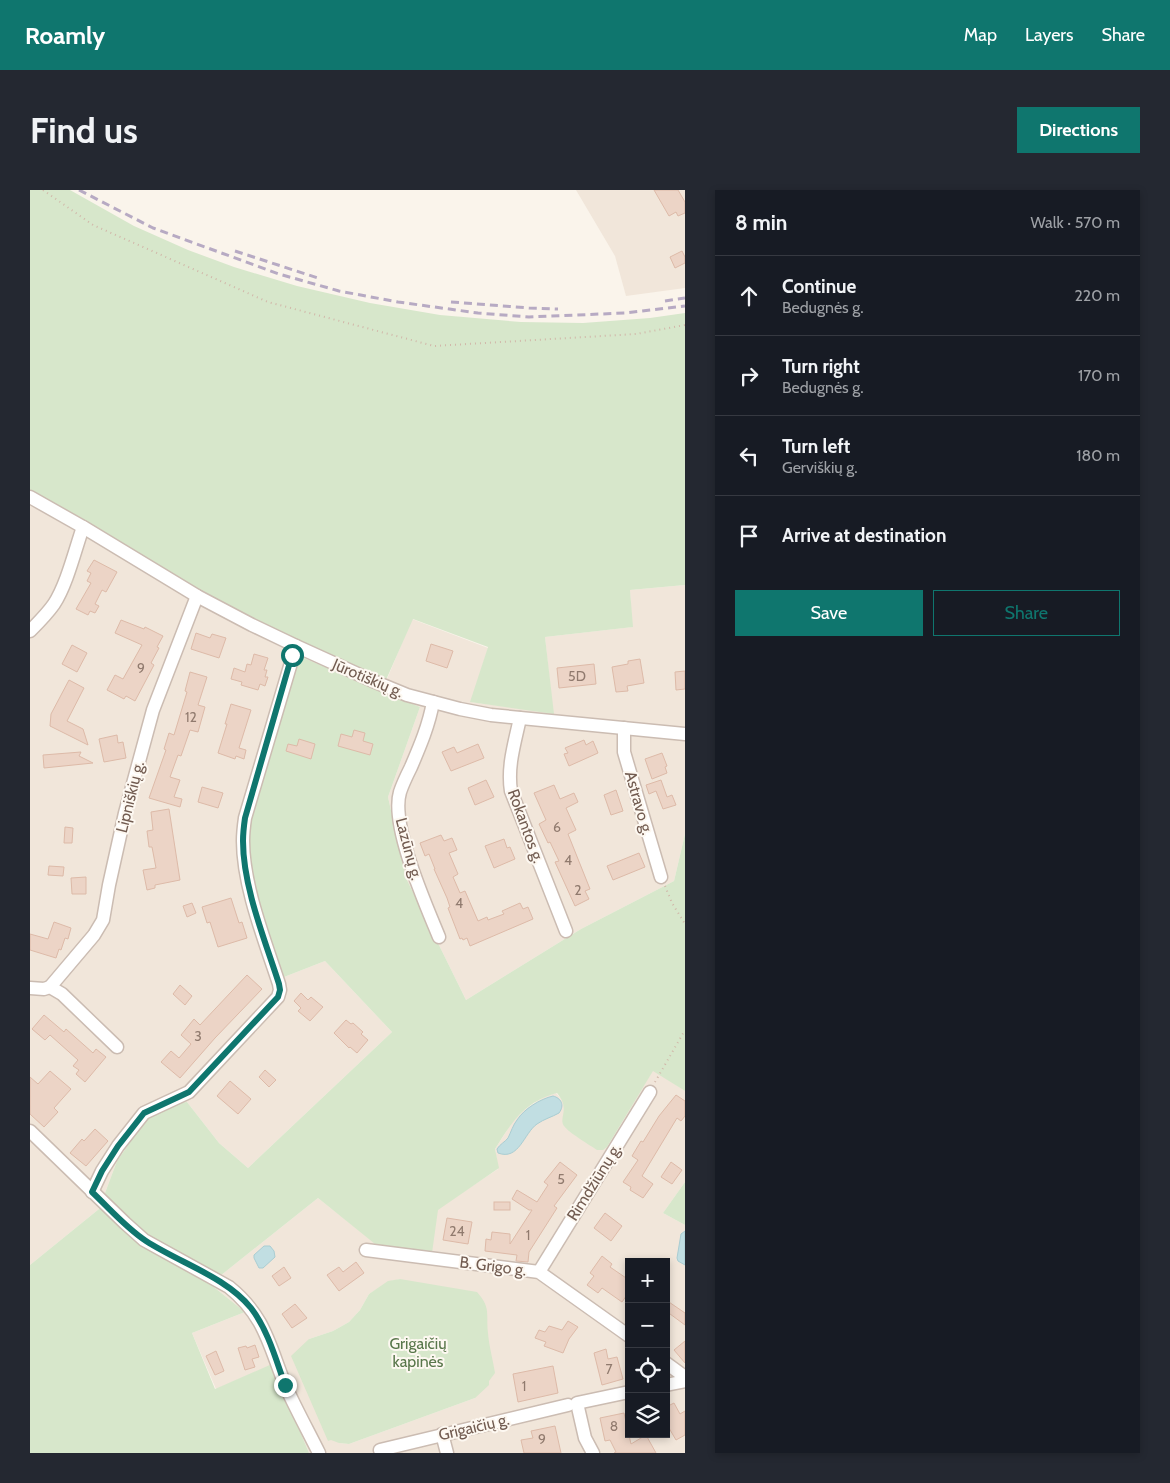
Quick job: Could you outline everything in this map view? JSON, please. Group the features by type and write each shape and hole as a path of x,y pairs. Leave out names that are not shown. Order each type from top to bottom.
{"street":[{"name":"Jūrotiškių g.","path":"30,497 196,596 296,646 408,695 460,709 520,718 685,734"},
{"path":"30,631 44,617 54,603 64,583 83,527"},
{"name":"Lipniškių g.","path":"50,987 94,935 103,920 125,813 153,710 196,596"},
{"path":"92,1192 102,1171 118,1146 144,1113 189,1092 278,997 279,984 250,892 243,841 245,818 296,646"},
{"name":"Lazūnų g.","path":"434,702 422,740 400,792 399,805 404,840 415,875 440,938"},
{"name":"Rokantos g.","path":"520,718 510,766 509,779 511,791 566,931"},
{"name":"Astravo g.","path":"624,728 624,752 661,877"},
{"path":"30,988 44,990 50,987 62,994 117,1047"},
{"name":"Rimdžiūnų g.","path":"539,1272 650,1092"},
{"path":"30,1131 144,1240 229,1288 247,1304 263,1327 291,1398 319,1453"},
{"name":"B. Grigo g.","path":"366,1250 539,1272 625,1333"},
{"path":"670,1367 685,1377"},
{"path":"670,1384 685,1381"},
{"name":"Grigaičių g.","path":"380,1450 625,1393"},
{"path":"573,1404 585,1438 593,1453"},
{"path":"442,1434 447,1453"}],"path":[{"path":"43,190 93,225 268,302 434,346 636,334 685,325"},
{"path":"661,877 672,903 685,924"},
{"path":"650,1092 685,1030"}],"shaded area":[{"path":"576,190 685,190 685,288 626,296 615,256"},
{"path":"30,505 249,631 299,656 284,977 325,961 392,1032 248,1168 219,1143 187,1102 145,1121 117,1161 99,1209 30,1265"},
{"path":"685,585 685,834 674,881 581,929 466,1000 406,878 388,797 420,707 382,691 412,619 488,648 471,702 553,713 545,637 632,627 630,590"},
{"path":"653,1070 685,1091 685,1182 663,1213 685,1225 685,1453 309,1453 272,1365 216,1389 192,1333 245,1312 210,1284 318,1198 380,1247 498,1169 495,1149 513,1121 524,1110 545,1096 556,1093 563,1101 565,1109 563,1124 607,1147","holes":["400,1279 475,1398 349,1444 339,1443 309,1339 333,1331 349,1322 360,1310 369,1294 388,1282"]}],"green space":[{"path":"30,190 70,190 134,226 188,250 234,267 297,286 370,303 440,315 521,322 583,323 650,318 685,313 685,585 630,590 633,627 545,637 554,714 470,702 488,647 413,619 386,680 286,635 202,592 30,494"},
{"path":"299,656 420,707 388,797 406,878 466,1000 581,929 674,881 685,834 685,1091 653,1071 607,1147 603,1150 597,1150 564,1126 562,1119 563,1104 557,1093 536,1102 513,1122 495,1149 499,1168 438,1210 432,1253 380,1248 318,1198 210,1284 245,1312 192,1333 215,1389 272,1364 309,1453 30,1453 30,1265 99,1209 117,1161 145,1121 158,1111 177,1103 187,1102 219,1143 248,1168 392,1032 325,961 284,977 254,890 248,866 247,832"},
{"path":"685,1182 685,1225 663,1213"},
{"name":"Grigaičių kapinės","path":"400,1279 477,1292 484,1302 487,1311 495,1373 489,1381 489,1385 475,1398 349,1444 328,1441 291,1356 309,1339 333,1331 349,1322 360,1310 369,1294 388,1281"}],"water":[{"path":"553,1096 561,1102 562,1107 559,1113 532,1128 516,1150 505,1154 498,1153 497,1149 508,1138 520,1116 528,1108"},
{"path":"685,1231 685,1265 678,1261 677,1258 681,1234"},
{"path":"264,1246 270,1246 274,1251 275,1257 263,1268 259,1268 254,1255"}],"building":[{"path":"654,190 678,190 685,202 685,213 678,216 676,212 669,216"},
{"path":"682,251 685,263 675,268 670,257"},
{"path":"94,560 117,572 106,592 102,590 95,604 99,606 95,613 90,611 88,615 76,609 91,583 87,581 91,573 87,571"},
{"path":"121,620 144,629 145,627 163,636 151,663 154,665 135,701 126,696 124,699 107,690 115,675 123,679 142,645 115,633"},
{"path":"196,633 210,638 212,634 226,638 219,658 191,649"},
{"path":"431,644 453,651 447,668 426,661"},
{"path":"72,645 87,653 77,672 62,664"},
{"path":"254,654 268,658 264,670 267,670 265,677 268,677 265,686 260,684 258,690 241,685 242,682 231,679 234,668 245,672 247,664 251,665"},
{"path":"640,659 644,683 627,686 628,691 616,692 612,667 628,664 628,661"},
{"path":"594,664 596,684 559,688 557,668"},
{"path":"685,671 685,689 676,690 675,672"},
{"path":"190,672 207,677 198,705 205,707 198,732 190,730 181,756 178,755 170,777 180,780 174,797 182,799 180,807 149,798 166,750 164,749 169,733 174,735 187,692 185,691"},
{"path":"69,680 84,688 67,721 83,729 88,745 50,726 51,714"},
{"path":"231,704 251,710 239,748 246,750 244,759 236,756 235,759 218,753"},
{"path":"354,730 365,733 363,741 373,744 370,755 338,746 341,734 352,737"},
{"path":"117,735 118,743 123,742 126,758 104,762 99,739"},
{"path":"299,739 315,744 311,759 286,751 288,744 297,746"},
{"path":"584,740 586,745 593,741 598,753 569,766 564,754 568,753 565,748"},
{"path":"478,744 484,758 451,771 442,752 454,747 457,753"},
{"path":"81,752 79,756 93,763 44,768 43,755"},
{"path":"662,753 667,766 665,767 667,773 652,779 645,759"},
{"path":"486,780 494,797 475,805 468,788"},
{"path":"661,780 667,797 672,795 676,805 663,809 656,791 649,794 646,785"},
{"path":"554,785 560,799 574,793 578,802 566,808 576,830 568,834 590,889 585,891 589,899 575,906 555,862 559,861 539,824 546,820 534,793"},
{"path":"202,787 223,793 218,808 198,802"},
{"path":"616,790 623,811 611,815 604,795"},
{"path":"169,809 180,880 155,885 155,888 147,890 143,870 156,868 152,847 149,847 147,831 153,830 151,812"},
{"path":"65,827 73,828 72,843 64,843"},
{"path":"441,835 444,841 452,838 457,850 449,853 458,874 453,877 460,893 465,891 478,921 487,917 488,920 504,914 502,911 520,903 523,909 528,907 533,919 470,946 467,938 460,939 448,908 450,907 447,898 429,854 425,856 420,843"},
{"path":"504,839 507,848 510,847 515,859 494,868 485,846"},
{"path":"639,853 645,867 613,880 607,866"},
{"path":"49,866 64,867 63,876 48,875"},
{"path":"86,877 86,894 72,894 71,878"},
{"path":"231,898 239,923 242,922 247,938 218,947 210,922 207,923 202,907"},
{"path":"192,903 196,913 187,917 183,906"},
{"path":"54,922 71,928 68,939 65,938 56,958 30,950 30,934 48,939"},
{"path":"247,975 262,989 180,1078 161,1062 171,1051 179,1058 191,1044 181,1035 194,1019 200,1025"},
{"path":"180,985 192,996 185,1005 173,994"},
{"path":"301,993 308,1000 311,997 323,1007 310,1021 298,1011 301,1008 294,1001"},
{"path":"44,1015 64,1032 66,1029 93,1053 96,1049 106,1057 85,1082 76,1074 79,1070 73,1066 78,1060 50,1035 45,1040 32,1029"},
{"path":"346,1020 351,1024 353,1023 363,1032 361,1034 368,1040 357,1053 334,1033"},
{"path":"265,1070 276,1080 269,1087 259,1077"},
{"path":"50,1071 71,1089 54,1108 58,1112 44,1127 30,1114 30,1077 38,1084"},
{"path":"230,1081 251,1099 238,1114 217,1096"},
{"path":"676,1095 685,1101 685,1116 681,1121 677,1118 642,1176 653,1184 643,1198 630,1190 631,1187 623,1182 638,1160 632,1156 641,1141 643,1142 659,1116"},
{"path":"95,1129 108,1141 86,1166 70,1153 82,1139 84,1141"},
{"path":"560,1162 577,1175 554,1206 557,1208 529,1252 528,1262 516,1261 517,1255 485,1251 486,1239 491,1240 492,1232 510,1234 510,1244 532,1210 512,1199 517,1190 537,1202 548,1185 544,1182"},
{"path":"671,1162 682,1170 672,1184 661,1177"},
{"path":"494,1202 510,1202 510,1210 494,1210"},
{"path":"605,1213 622,1226 611,1241 594,1228"},
{"path":"447,1218 472,1222 468,1244 443,1240"},
{"path":"602,1256 612,1264 610,1267 625,1277 625,1298 622,1302 602,1288 598,1293 587,1285 594,1276 590,1273"},
{"path":"356,1262 364,1273 339,1291 327,1275 339,1267 343,1272"},
{"path":"284,1267 291,1278 279,1286 272,1276"},
{"path":"670,1303 685,1313 685,1325 670,1314"},
{"path":"295,1304 307,1318 292,1328 282,1314"},
{"path":"568,1321 578,1327 569,1339 563,1353 544,1346 546,1342 535,1338 539,1330 545,1332 549,1326 562,1330"},
{"path":"685,1341 685,1363 674,1350"},
{"path":"255,1345 259,1357 252,1359 255,1367 245,1370 238,1348 246,1346 247,1348"},
{"path":"606,1349 608,1359 617,1357 623,1379 602,1385 594,1353"},
{"path":"216,1351 224,1371 215,1375 206,1356"},
{"path":"553,1366 558,1393 518,1402 513,1374"},
{"path":"674,1403 680,1414 685,1411 685,1435 676,1440 670,1430 670,1405"},
{"path":"624,1413 625,1438 630,1438 631,1444 641,1438 648,1438 656,1453 614,1453 616,1452 610,1440 605,1441 600,1418"},
{"path":"555,1426 561,1453 524,1453 521,1440 533,1438 531,1431"}],"railway":[{"path":"79,190 153,228 279,274 339,291 398,302 478,313 529,317 625,313 685,306"},
{"path":"235,251 321,279"},
{"path":"665,301 685,298"},
{"path":"451,302 558,309"}],"route":[{"path":"285,1385 263,1327 242,1298 210,1276 144,1240 92,1192 102,1171 118,1146 144,1113 189,1092 278,997 279,984 250,892 243,841 245,818 292,655"}]}
